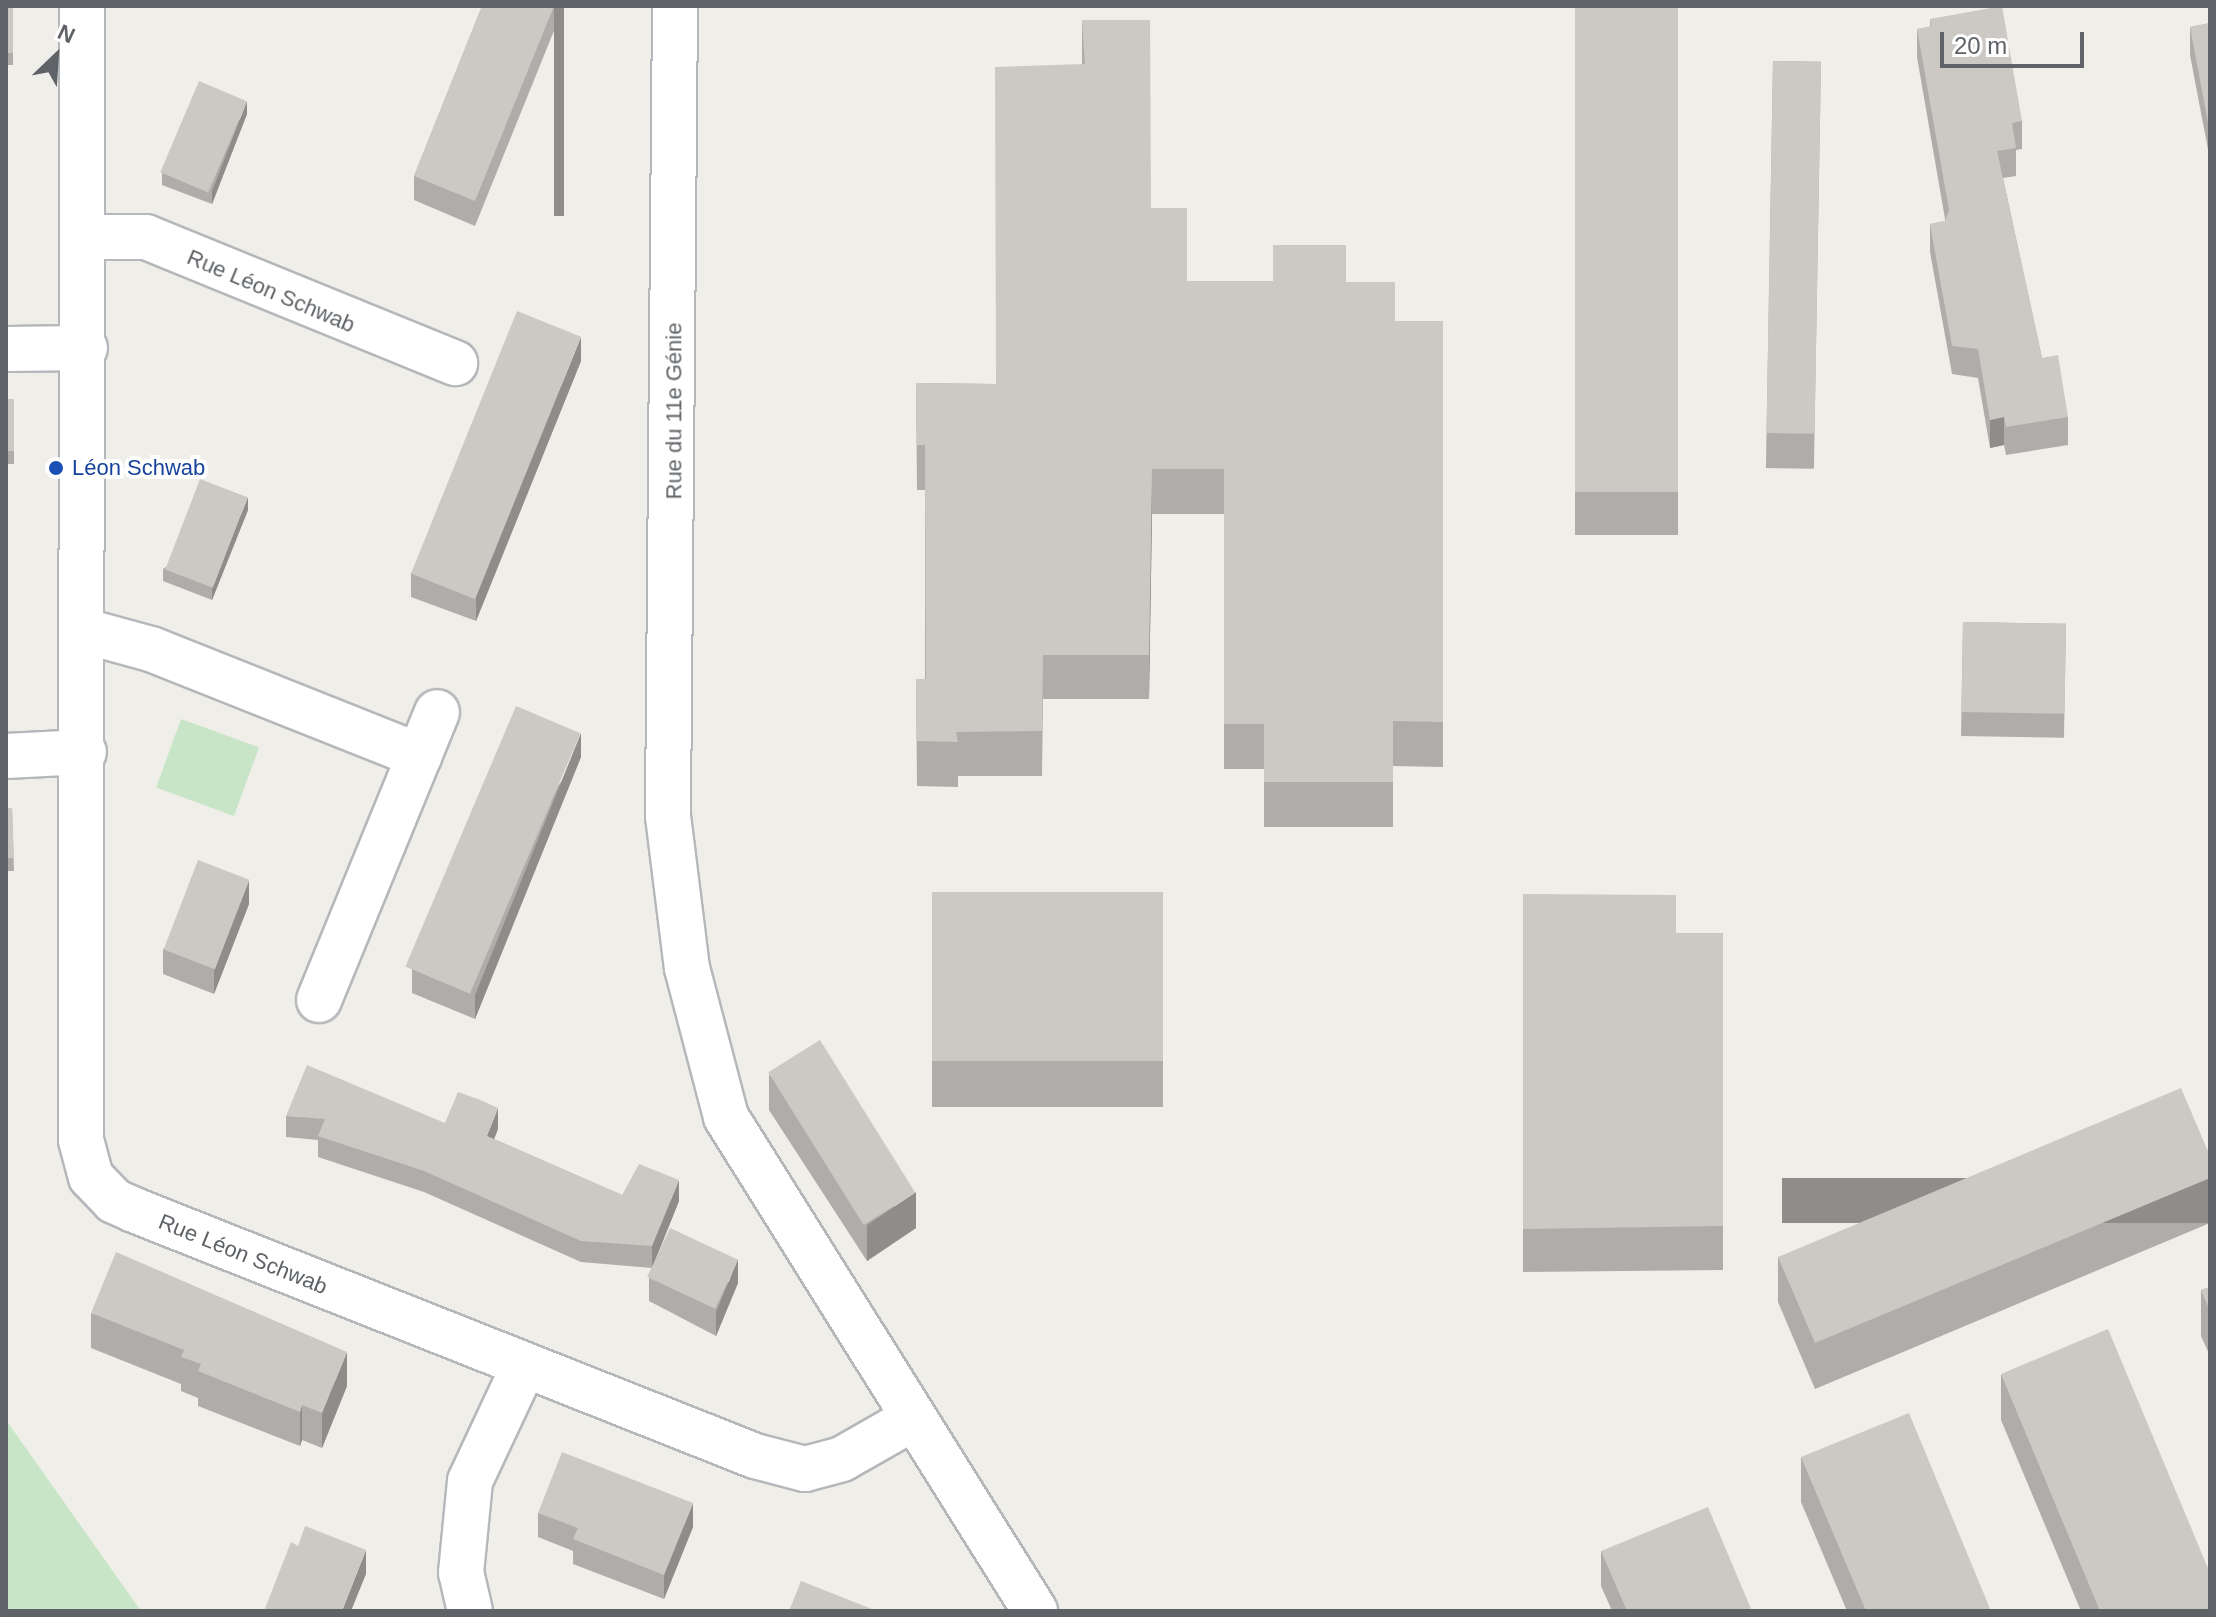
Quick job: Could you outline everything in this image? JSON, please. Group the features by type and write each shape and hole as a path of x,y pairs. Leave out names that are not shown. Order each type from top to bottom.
{"street":[{"name":"Rue Léon Schwab","path":"82,6 85,631 81,1140 91,1177 114,1201 523,1368 805,1469 842,1459 912,1419"},
{"name":"Rue du 11e Génie","path":"675,6 668,816 687,968 726,1117 912,1419 1035,1611"},
{"name":"Rue Léon Schwab","path":"84,237 146,237 455,363"},
{"path":"6,349 85,348"},
{"path":"85,631 151,649 420,756"},
{"path":"319,1000 437,712"},
{"path":"6,756 84,752"},
{"path":"470,1611 461,1573 470,1481 523,1368"}],"green space":[{"path":"181,719 259,747 234,816 156,788"},
{"path":"6,1420 141,1611 6,1611"}],"building":[{"path":"6,6 13,6 13,53 6,53"},
{"path":"482,6 554,6 475,201 414,176"},
{"path":"1575,6 1678,6 1678,492 1575,492"},
{"path":"2002,6 2022,121 2012,123 2016,148 1997,151 2042,358 2058,355 2068,417 2006,427 2004,417 1990,420 1978,349 1952,346 1930,224 1945,221 1949,210 1917,29 1931,26 1930,19"},
{"path":"1082,20 1150,20 1151,208 1187,208 1187,281 1273,281 1273,245 1346,245 1346,282 1395,282 1395,321 1443,321 1443,722 1393,721 1393,782 1264,782 1264,724 1224,724 1224,469 1152,469 1149,655 1043,655 1042,731 956,732 958,742 917,741 916,679 926,679 925,445 917,445 916,383 996,384 995,67 1085,64"},
{"path":"2210,23 2210,133 2190,27"},
{"path":"1773,61 1821,62 1815,434 1767,433"},
{"path":"199,81 247,101 208,192 160,172"},
{"path":"517,311 581,337 475,599 411,573"},
{"path":"6,399 14,399 14,451 6,451"},
{"path":"200,479 248,497 213,588 165,570"},
{"path":"1963,622 2066,624 2064,714 1961,712"},
{"path":"516,706 580,733 470,994 405,967"},
{"path":"6,808 12,808 14,858 6,858"},
{"path":"198,860 249,880 215,969 164,950"},
{"path":"932,892 1163,892 1163,1061 932,1061"},
{"path":"1523,894 1676,895 1676,933 1723,933 1723,1226 1523,1229"},
{"path":"820,1040 915,1193 864,1225 768,1072"},
{"path":"307,1065 445,1123 458,1092 478,1099 498,1108 487,1136 622,1195 639,1164 679,1180 652,1246 581,1241 424,1171 318,1136 325,1119 286,1116"},
{"path":"2181,1088 2210,1156 2210,1178 1815,1343 1778,1257"},
{"path":"670,1228 738,1260 715,1309 647,1277"},
{"path":"116,1252 347,1352 322,1413 302,1405 300,1412 198,1371 201,1364 181,1357 184,1350 91,1313"},
{"path":"2210,1287 2210,1311 2201,1290"},
{"path":"2108,1329 2210,1573 2210,1611 2100,1611 2001,1374"},
{"path":"1909,1413 1991,1611 1866,1611 1801,1457"},
{"path":"562,1452 693,1503 664,1575 573,1539 578,1528 538,1513"},
{"path":"1708,1507 1752,1611 1627,1611 1601,1551"},
{"path":"305,1526 366,1550 342,1611 264,1611 291,1542 298,1546"},
{"path":"801,1581 877,1611 789,1611"}],"place":[{"name":"Léon Schwab","path":"56,468"}]}
